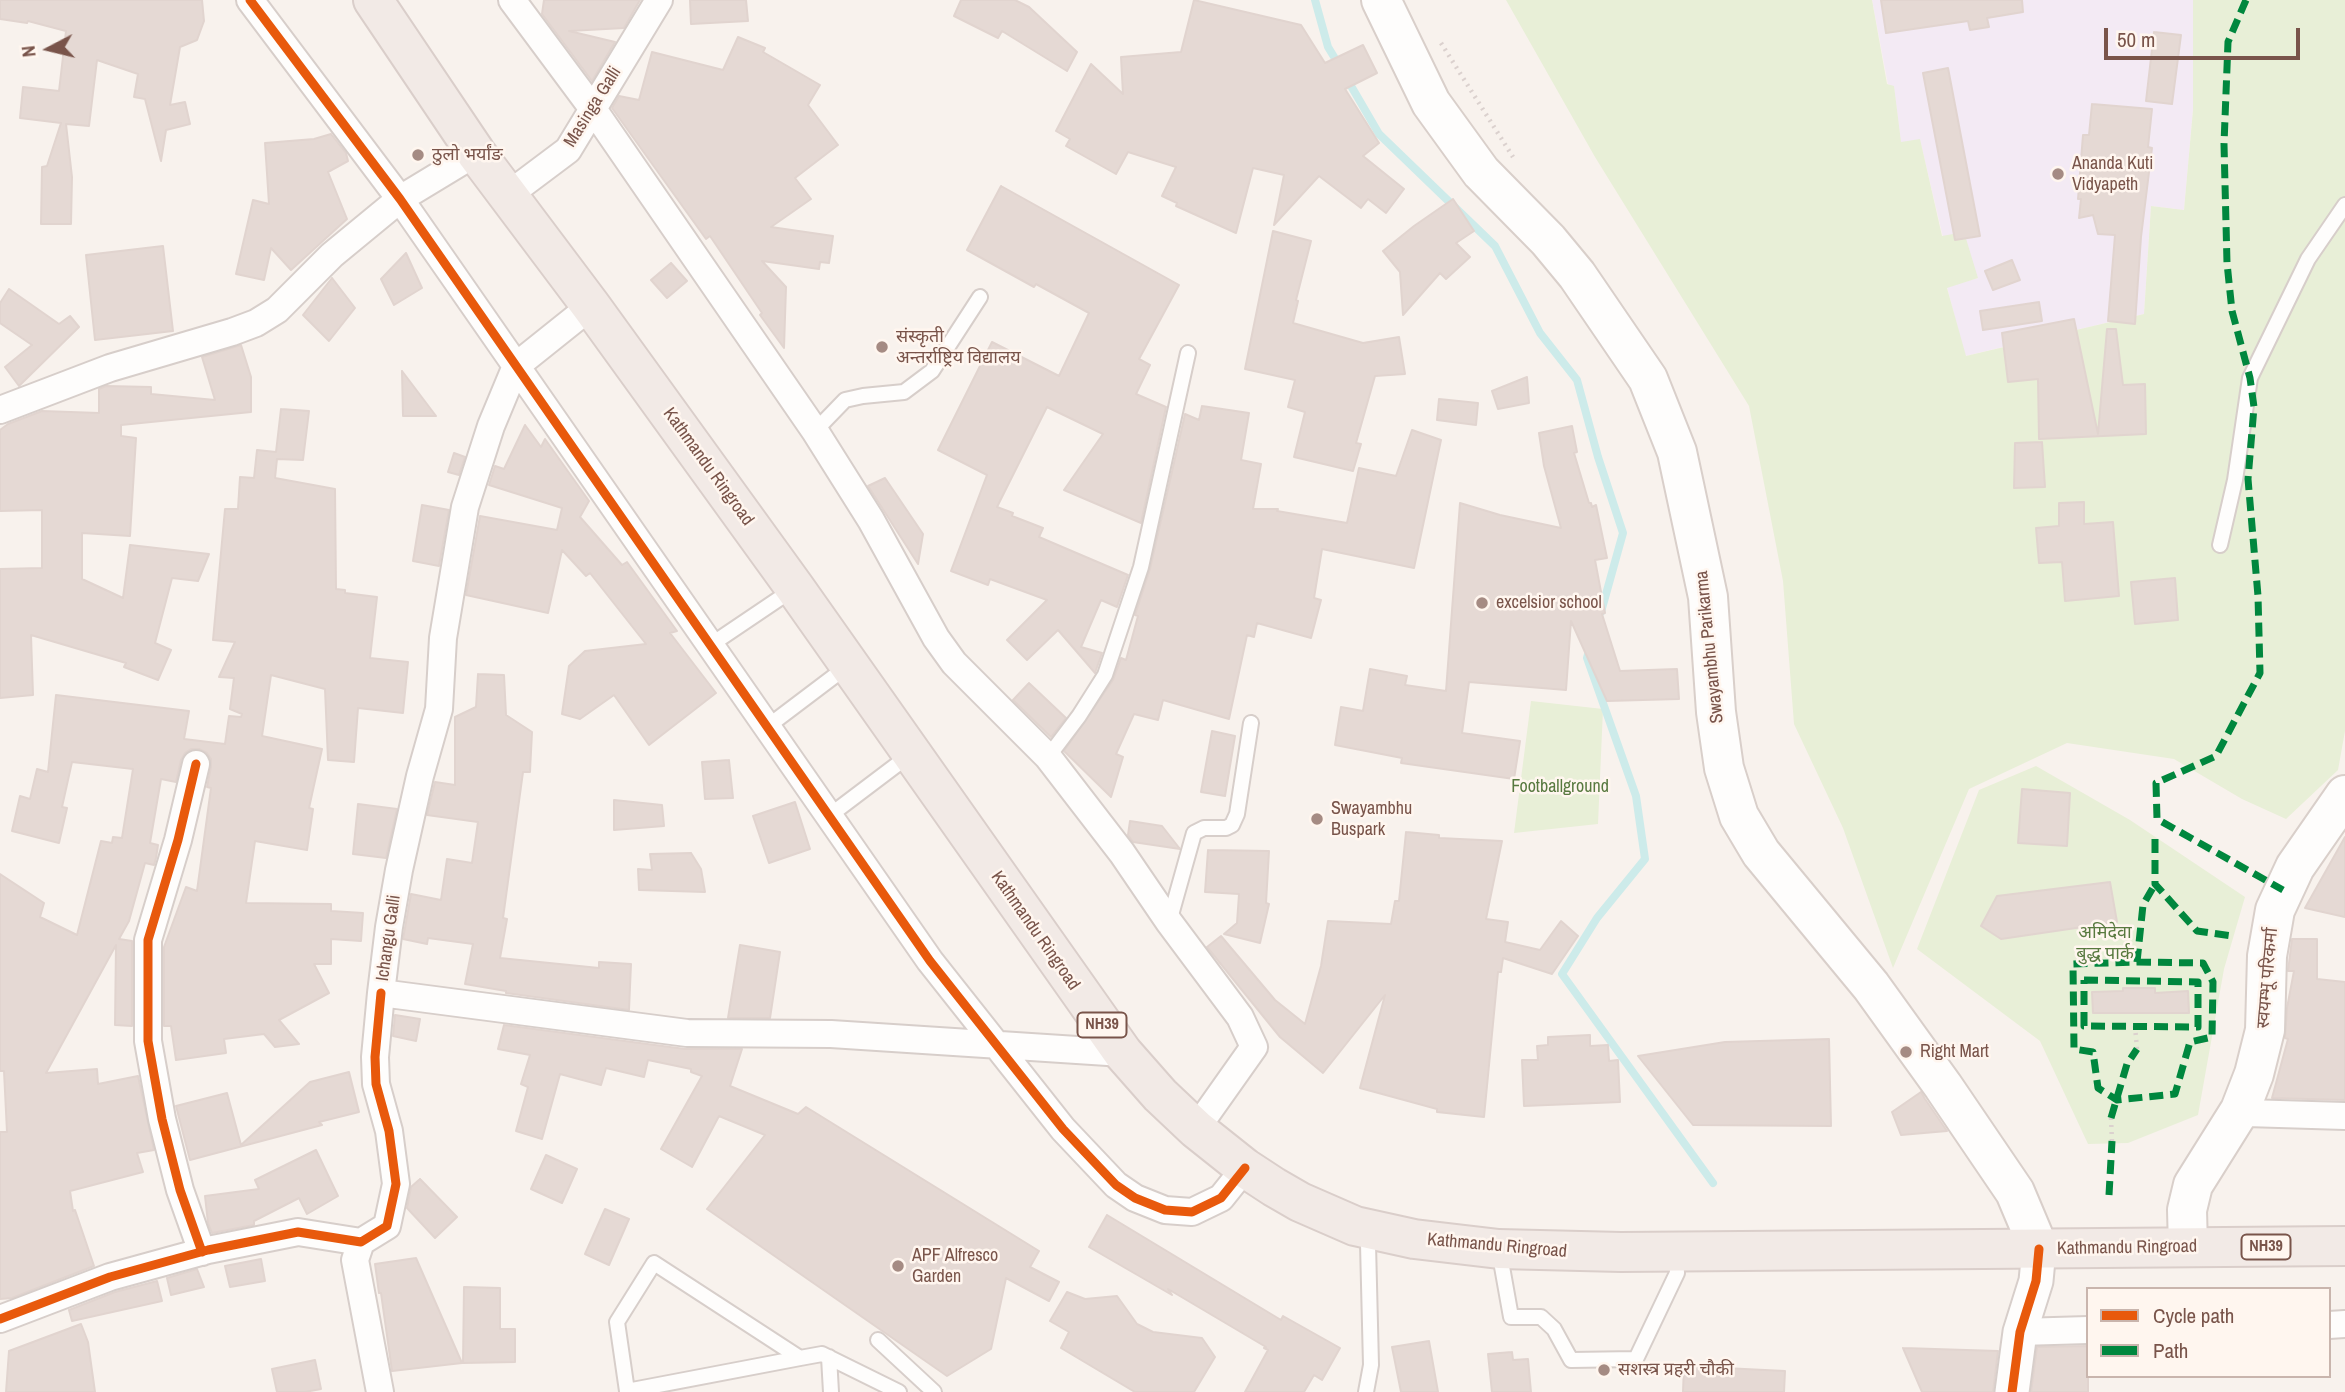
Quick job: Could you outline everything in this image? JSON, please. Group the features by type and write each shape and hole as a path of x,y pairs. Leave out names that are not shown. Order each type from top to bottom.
{"highway":[{"name":"Kathmandu Ringroad","path":"373,0 476,153 591,306 795,588 1123,1053 1160,1095 1196,1129 1245,1168 1300,1202 1355,1226 1414,1239 1499,1249 1562,1252 2345,1246"}],"main road":[{"name":"Swayambhu Parikarma","path":"1381,0 1431,103 1481,172 1548,240 1577,275 1648,379 1678,452 1709,597 1719,734 1724,768 1739,816 1761,853 1871,986 1943,1086 2015,1192 2039,1249"},
{"name":"स्वयम्भू परिकर्मा","path":"2188,1247 2187,1210 2193,1185 2240,1110 2254,1074 2265,1030 2267,956 2275,909 2295,867 2345,795"}],"street":[{"path":"250,0 400,199 930,961 1063,1129 1116,1185 1135,1198 1165,1210 1192,1212 1221,1198 1245,1168"},
{"path":"512,0 593,109 816,431 871,520 936,638 954,663 1048,757 1122,853 1169,922 1240,1017 1254,1047 1196,1129"},
{"name":"Masinga Galli","path":"508,195 568,150 659,0"},
{"path":"0,410 110,368 256,323 278,310 338,250 400,199 476,153"},
{"path":"516,366 591,306"},
{"name":"Ichangu Galli","path":"516,366 499,404 465,507 443,638 439,709 419,776 399,870 389,927 382,993 687,1033 831,1034 1123,1053"},
{"path":"196,764 178,840 148,940 148,1041 162,1119 180,1190 202,1252"},
{"path":"380,1392 355,1260 361,1242 387,1226 396,1184 389,1131 376,1084 375,1057 382,993"},
{"path":"2240,1110 2246,1113 2345,1116"},
{"path":"0,1319 110,1277 202,1252 298,1232 361,1242"},
{"path":"2012,1392 2020,1332 2036,1281 2039,1249"},
{"path":"2020,1332 2086,1331"}],"lane":[{"path":"2220,545 2235,480 2250,378 2308,259 2345,205"},
{"path":"816,431 845,400 904,392 932,371 980,297"},
{"path":"1048,757 1105,675 1141,566 1188,353"},
{"path":"709,646 795,588"},
{"path":"766,727 849,665"},
{"path":"1169,922 1194,833 1204,828 1226,828 1232,825 1237,814 1251,723"},
{"path":"829,816 911,754"},
{"path":"1355,1226 1368,1244 1371,1365 1366,1392"},
{"path":"1499,1249 1511,1317 1541,1317 1554,1329 1571,1360 1636,1359 1676,1273 1676,1251"},
{"path":"800,1358 654,1263 617,1322 627,1391 822,1354 899,1392"},
{"path":"878,1340 934,1392"},
{"path":"829,1357 831,1392"}],"path":[{"path":"2135,1026 2137,1049"},
{"path":"2111,1118 2112,1141"}],"shaded area":[{"name":"Ananda Kuti Vidyapeth","path":"1872,0 2193,0 2193,110 2184,210 2151,206 2144,314 1965,356 1947,287 1978,278 1943,237 1920,140 1901,143 1894,87 1888,84"}],"green space":[{"path":"1506,0 1872,0 1887,84 1894,86 1901,142 1920,139 1942,236 1964,232 1978,278 1947,288 1966,356 2144,314 2151,206 2184,210 2193,110 2193,0 2345,0 2345,731 2338,770 2286,819 2242,799 2174,759 2067,743 1969,789 1893,968 1843,828 1794,724 1783,581 1749,406 1595,157"},
{"name":"Footballground","path":"1531,701 1603,709 1598,824 1514,833"},
{"name":"अमिदेवा बुद्ध पार्क","path":"2036,766 2130,820 2245,897 2224,969 2198,1115 2128,1143 2088,1144 2040,1041 1917,949 1979,790"}],"building":[{"path":"0,0 202,0 204,21 197,40 180,47 170,105 185,102 190,124 166,130 161,161 145,99 134,97 138,74 97,60 89,126 66,124 72,177 71,224 41,224 42,167 47,166 61,123 20,118 23,87 59,91 66,31 28,21 0,19"},
{"path":"544,0 640,0 624,28 569,31 615,42 592,81 542,14"},
{"path":"690,0 746,0 748,21 691,24"},
{"path":"961,0 1015,0 1029,7 1077,52 1067,71 1002,31 998,38 954,16"},
{"path":"1194,0 1301,25 1325,63 1363,45 1377,73 1345,89 1379,143 1363,156 1404,189 1386,213 1368,199 1361,208 1319,176 1274,225 1284,175 1253,168 1236,233 1176,206 1177,203 1162,196 1176,167 1128,152 1116,174 1066,146 1070,139 1056,131 1091,64 1123,94 1121,57 1181,52"},
{"path":"1881,0 2022,0 2023,12 1987,18 1989,27 1970,30 1968,21 1886,33"},
{"path":"2154,32 2181,35 2172,104 2146,101"},
{"path":"738,37 765,48 763,52 820,85 808,105 838,145 795,178 811,199 771,227 833,236 829,263 820,262 819,269 762,261 786,287 784,348 710,236 706,239 612,108 619,96 639,100 652,52 723,70"},
{"path":"1948,68 1980,236 1955,240 1923,73"},
{"path":"2092,104 2152,109 2148,147 2152,148 2141,237 2135,324 2108,321 2115,235 2098,234 2093,215 2079,218 2083,135 2089,135"},
{"path":"331,134 346,153 348,161 328,172 347,219 291,270 271,248 264,280 236,274 253,200 269,204 265,143 314,139"},
{"path":"1001,186 1179,285 1139,359 1150,365 1136,394 1166,407 1141,523 1064,490 1103,434 1047,407 997,507 1043,528 1039,537 1128,575 1117,607 1101,600 1081,647 1102,653 1095,673 1058,630 1027,660 1007,640 1047,600 990,579 988,585 951,571 987,475 938,450 992,342 1059,376 1089,313 1036,284 1034,287 967,250"},
{"path":"1453,199 1474,231 1456,243 1470,257 1446,279 1440,273 1403,315 1400,272 1383,251"},
{"path":"1273,231 1311,241 1293,323 1363,343 1399,337 1405,374 1375,376 1356,443 1361,444 1353,471 1294,457 1305,412 1288,407 1295,380 1245,369"},
{"path":"163,246 173,331 95,340 86,255"},
{"path":"406,253 422,288 394,305 381,279"},
{"path":"2012,260 2020,280 1993,290 1985,271"},
{"path":"671,263 687,281 667,298 651,280"},
{"path":"332,278 355,308 329,341 303,315"},
{"path":"9,289 59,324 70,316 79,327 19,386 5,367 32,345 0,323 0,303"},
{"path":"2039,302 2042,321 1983,330 1980,311"},
{"path":"2074,319 2098,434 2107,329 2116,329 2123,385 2145,384 2146,434 2039,439 2038,379 2008,382 2002,333"},
{"path":"241,345 251,377 251,412 121,425 121,436 136,438 130,536 82,533 82,579 123,598 130,545 209,554 198,581 172,578 155,643 171,650 158,680 124,667 126,663 31,635 33,695 0,698 0,569 42,568 42,510 0,511 0,430 8,424 42,411 99,413 99,389 106,386 151,387 151,394 215,400 202,357"},
{"path":"402,371 436,416 403,416"},
{"path":"1527,377 1529,403 1498,409 1492,391"},
{"path":"1439,399 1478,403 1476,425 1437,420"},
{"path":"1202,406 1249,413 1241,460 1261,464 1253,509 1278,509 1277,511 1347,523 1359,468 1396,476 1412,430 1441,440 1414,568 1322,549 1314,598 1321,600 1311,638 1257,623 1254,637 1247,635 1229,719 1163,700 1158,720 1134,714 1116,754 1123,757 1111,797 1064,751 1113,680 1121,658 1126,660 1138,616 1135,615 1150,569 1185,414 1199,420"},
{"path":"281,409 309,411 303,460 277,459 275,478 335,489 336,589 345,590 345,593 377,597 370,658 408,662 403,713 358,708 354,762 328,760 325,689 271,675 262,736 322,749 309,808 313,809 307,850 255,841 246,903 331,904 331,911 363,913 361,941 331,939 331,964 314,964 329,993 279,1020 299,1044 275,1047 264,1034 224,1039 226,1053 176,1060 171,1026 164,1026 164,947 186,887 197,891 211,788 207,787 211,759 207,753 191,749 185,753 176,782 161,779 150,843 158,845 156,858 154,865 145,863 129,921 119,939 132,941 132,1026 115,1025 116,945 46,1073 97,1069 98,1084 138,1076 154,1150 137,1153 143,1172 70,1191 73,1211 75,1210 94,1266 12,1298 0,1299 0,1132 7,1132 4,1071 0,1071 0,874 44,903 40,917 77,935 101,841 112,843 113,837 122,838 133,769 72,762 62,807 67,808 59,843 12,831 20,796 30,799 37,769 48,772 56,695 189,711 184,739 225,744 229,716 241,717 242,714 230,709 234,678 219,677 235,642 213,640 225,509 238,509 240,477 254,478 257,450 276,452"},
{"path":"525,425 541,447 545,439 589,501 580,517 622,565 627,562 677,631 670,633 716,693 649,745 614,695 580,719 562,714 569,666 585,651 646,644 590,573 586,576 562,550 548,613 466,595 480,516 557,530 562,508 489,485 495,466 504,469"},
{"path":"1572,426 1577,452 1574,453 1589,503 1592,507 1596,505 1607,558 1595,560 1605,613 1602,614 1620,671 1677,669 1679,699 1607,701 1571,621 1566,690 1469,682 1462,733 1520,741 1514,779 1401,763 1402,758 1335,745 1341,707 1363,711 1370,669 1407,676 1405,685 1446,691 1460,503 1561,528 1544,466 1539,433"},
{"path":"2042,442 2045,487 2014,488 2015,443"},
{"path":"454,453 465,457 459,475 448,472"},
{"path":"885,478 923,534 918,564 868,486"},
{"path":"2084,502 2084,524 2113,522 2119,596 2065,601 2062,562 2039,563 2036,528 2059,526 2059,503"},
{"path":"422,505 449,510 439,566 413,561"},
{"path":"2175,578 2178,620 2135,624 2131,582"},
{"path":"478,674 504,675 506,715 532,732 530,772 523,772 503,918 507,919 500,958 599,968 599,962 631,964 629,1010 506,993 465,984 473,944 428,938 427,944 403,939 411,894 441,900 447,859 472,863 478,822 427,815 435,782 455,785 455,717 476,707"},
{"path":"1029,683 1066,718 1051,737 1013,700"},
{"path":"1212,731 1235,736 1225,796 1201,792"},
{"path":"729,760 733,798 705,799 702,762"},
{"path":"2022,789 2070,793 2067,846 2018,843"},
{"path":"614,800 662,805 664,826 614,830"},
{"path":"795,802 810,849 769,863 753,816"},
{"path":"358,804 397,809 386,858 353,854"},
{"path":"1130,821 1162,826 1180,849 1133,842 1128,835"},
{"path":"1406,832 1439,835 1439,838 1502,841 1486,919 1508,922 1505,942 1540,950 1561,921 1578,936 1552,974 1503,958 1501,972 1498,972 1484,1117 1437,1112 1437,1109 1360,1088 1385,995 1323,1073 1280,1037 1207,947 1221,936 1275,1000 1305,1024 1321,966 1328,921 1391,924 1395,901 1399,901"},
{"path":"2345,837 2345,917 2305,908"},
{"path":"1208,850 1269,851 1266,903 1269,904 1260,943 1224,934 1237,923 1239,894 1205,892"},
{"path":"691,853 701,869 705,892 639,890 638,869 652,870 650,854"},
{"path":"2110,882 2117,922 2001,939 1981,926 1997,896"},
{"path":"2292,939 2317,939 2317,979 2345,982 2345,1100 2272,1098 2288,1039 2285,1038 2287,1008 2294,971 2288,971"},
{"path":"740,945 780,952 770,1018 728,1018"},
{"path":"2123,988 2155,988 2155,993 2188,991 2189,1013 2093,1013 2092,992 2123,991"},
{"path":"395,1015 420,1019 416,1041 393,1036"},
{"name":"APF Alfresco Garden","path":"504,1025 685,1049 742,1049 730,1086 798,1114 806,1107 1039,1251 1030,1267 1059,1282 1049,1301 1006,1278 991,1349 947,1376 707,1209 765,1135 719,1116 692,1167 661,1149 702,1076 691,1072 691,1069 648,1060 644,1077 606,1068 601,1085 560,1074 542,1139 516,1131 528,1087 521,1084 530,1055 498,1049"},
{"path":"1590,1035 1590,1046 1608,1045 1609,1061 1618,1060 1620,1102 1524,1106 1522,1060 1538,1060 1537,1046 1548,1045 1548,1037"},
{"path":"1829,1039 1831,1126 1693,1125 1638,1056 1725,1042"},
{"path":"349,1072 359,1112 319,1122 322,1125 190,1160 176,1106 227,1093 241,1145 310,1082"},
{"path":"1921,1092 1947,1131 1901,1135 1892,1112"},
{"path":"316,1150 338,1196 307,1214 299,1198 254,1221 254,1225 212,1233 205,1196 259,1189 255,1180"},
{"path":"546,1155 577,1169 562,1203 531,1189"},
{"path":"420,1179 457,1217 435,1238 407,1208 411,1187"},
{"path":"605,1209 629,1219 609,1265 585,1254"},
{"path":"1107,1215 1281,1320 1283,1316 1340,1348 1322,1380 1314,1375 1304,1392 1245,1392 1268,1350 1264,1348 1266,1347 1168,1289 1172,1295 1089,1247"},
{"path":"416,1258 462,1363 392,1371 375,1264"},
{"path":"261,1259 265,1281 230,1287 225,1266"},
{"path":"197,1269 204,1287 171,1295 167,1278"},
{"path":"157,1281 162,1301 72,1321 69,1310 115,1292"},
{"path":"464,1287 500,1288 500,1329 515,1329 515,1362 463,1363"},
{"path":"1067,1292 1085,1299 1117,1296 1137,1324 1153,1332 1202,1338 1215,1357 1194,1392 1135,1392 1061,1348 1069,1332 1050,1321"},
{"path":"81,1324 88,1342 95,1392 6,1392 9,1351"},
{"path":"1429,1341 1438,1392 1401,1392 1392,1347"},
{"path":"2086,1346 2088,1392 2031,1392 2037,1347"},
{"path":"1903,1348 1998,1351 1993,1392 1922,1392"},
{"path":"1512,1352 1513,1360 1528,1359 1531,1392 1492,1392 1488,1354"},
{"path":"315,1360 321,1389 277,1392 272,1369"},
{"path":"1684,1366 1785,1371 1784,1392 1683,1392"}],"waterway":[{"path":"1315,0 1328,47 1339,65"},
{"path":"1347,79 1379,134 1495,246 1540,333 1577,380 1623,533 1601,612"},
{"path":"1590,648 1587,658 1636,796 1645,859 1597,918 1562,974 1713,1183"}],"marked path":[{"path":"2246,0 2228,42 2224,144 2227,263 2232,311 2250,378 2254,407 2248,479 2258,596 2260,673 2216,756 2156,783 2157,819 2283,890"},
{"path":"2155,839 2155,884 2197,931 2232,936"},
{"path":"2137,962 2203,963 2213,982 2212,1037 2190,1042 2175,1094 2117,1100 2098,1088 2093,1052 2074,1049 2073,964 2137,962 2143,905 2155,884"},
{"path":"2084,980 2198,982 2198,1027 2084,1026 2084,980"},
{"path":"2111,1118 2127,1064 2137,1049"},
{"path":"2109,1195 2112,1141"}],"cycle path":[{"path":"250,0 400,199 930,961 1063,1129 1116,1185 1135,1198 1165,1210 1192,1212 1221,1198 1245,1168"},
{"path":"196,764 178,840 148,940 148,1041 162,1119 180,1190 202,1252"},
{"path":"0,1319 110,1277 208,1250 298,1232 361,1242 387,1226 396,1184 389,1131 376,1084 375,1057 381,993"},
{"path":"2012,1392 2020,1332 2036,1281 2039,1249"}],"place":[{"name":"ठुलो भर्यांङ","path":"418,155"},
{"name":"Ananda Kuti Vidyapeth","path":"2058,174"},
{"name":"संस्कृती अन्तर्राष्ट्रिय विद्यालय","path":"882,347"},
{"name":"excelsior school","path":"1482,603"},
{"name":"Swayambhu Buspark","path":"1317,819"},
{"name":"Right Mart","path":"1906,1052"},
{"name":"APF Alfresco Garden","path":"898,1266"},
{"name":"सशस्त्र प्रहरी चौकी","path":"1604,1370"}]}
